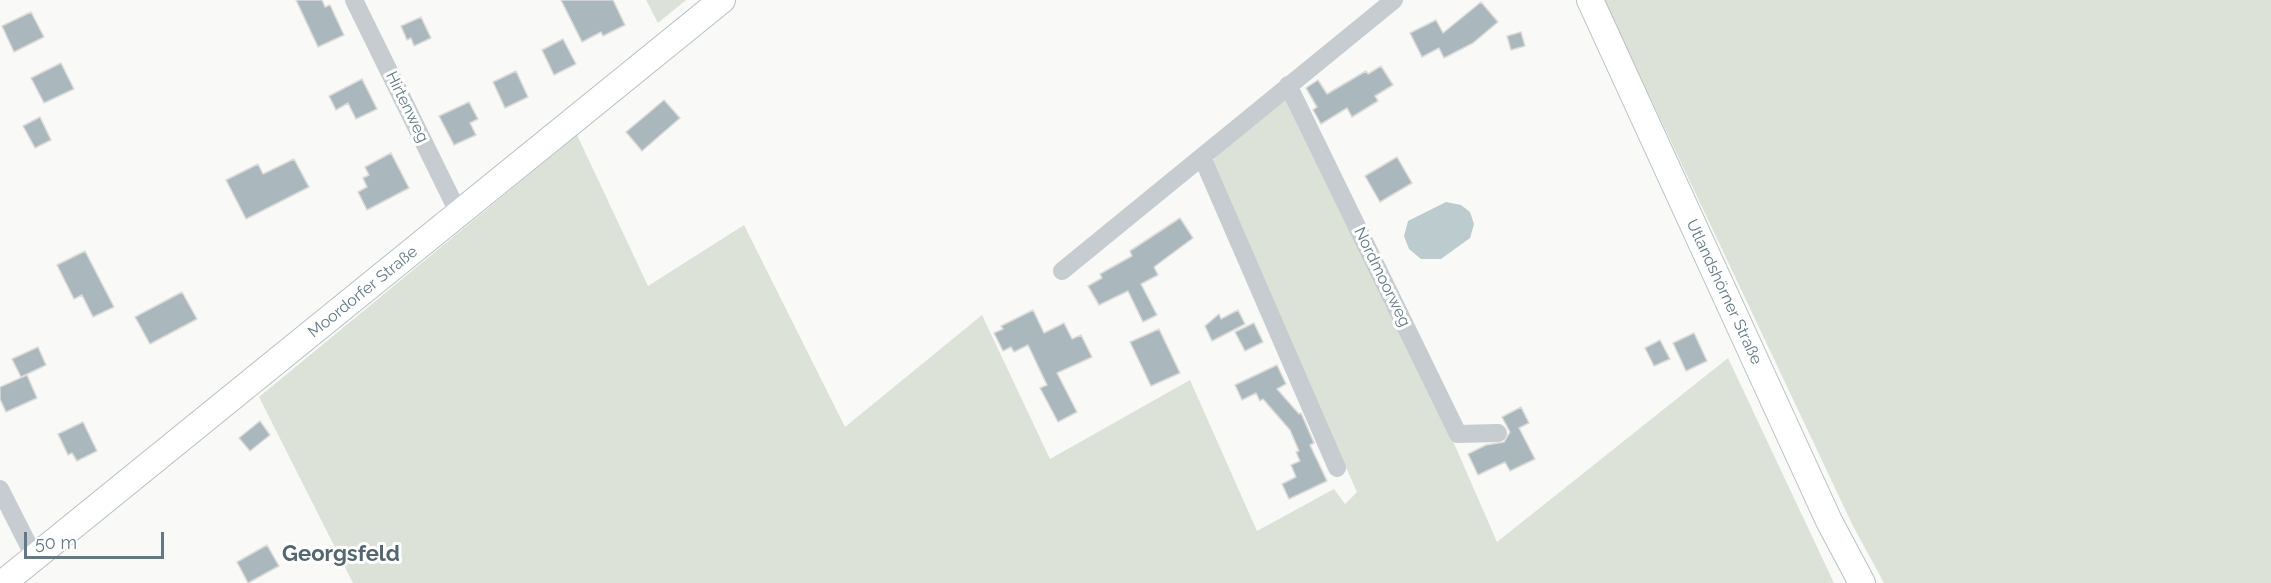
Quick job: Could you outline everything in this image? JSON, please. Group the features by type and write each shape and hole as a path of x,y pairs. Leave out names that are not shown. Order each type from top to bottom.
{"street":[{"name":"Hirtenweg","path":"354,0 459,214"},
{"name":"Moordorfer Straße","path":"3,583 722,0"},
{"path":"1062,271 1394,0"},
{"name":"Utlandshörner Straße","path":"1590,0 1829,521 1862,583"},
{"name":"Nordmoorweg","path":"1288,85 1458,434 1498,433"},
{"path":"1202,156 1337,468"},
{"path":"0,489 35,558"}],"shaded area":[{"path":"646,0 686,0 658,23"},
{"path":"1604,0 2271,0 2271,583 1884,583 1853,526"},
{"path":"1286,93 1450,434 1497,542 1728,358 1834,583 353,583 259,397 577,135 648,286 744,225 845,427 982,315 1050,459 1190,380 1257,531 1334,489 1345,504 1357,492 1210,164 1220,152"},
{"path":"1446,202 1461,205 1470,212 1474,224 1470,238 1441,259 1421,259 1409,249 1404,236 1408,221"}],"building":[{"path":"296,0 322,0 325,7 330,5 344,35 318,47"},
{"path":"561,0 613,0 625,25 603,36 601,32 582,42"},
{"path":"1481,2 1498,22 1473,43 1444,58 1439,48 1422,57 1410,33 1436,20 1443,33"},
{"path":"31,12 44,37 14,52 2,26"},
{"path":"421,17 431,38 414,46 411,38 407,40 401,26"},
{"path":"1521,32 1525,46 1511,50 1507,36"},
{"path":"563,39 576,64 554,75 542,50"},
{"path":"61,63 74,89 44,103 31,78"},
{"path":"1381,66 1393,85 1375,96 1378,101 1352,117 1347,108 1321,124 1313,110 1317,107 1306,88 1318,80 1327,94 1366,71 1368,74"},
{"path":"516,71 528,97 505,108 493,82"},
{"path":"362,79 377,109 356,119 348,103 336,110 329,96"},
{"path":"664,100 680,118 642,151 626,132"},
{"path":"469,102 478,119 470,123 476,135 454,145 439,116"},
{"path":"40,117 51,140 35,148 23,126"},
{"path":"391,153 409,188 367,210 358,192 367,187 363,178 369,175 365,167"},
{"path":"1397,157 1412,183 1380,202 1365,176"},
{"path":"294,159 309,187 246,219 226,180 258,164 263,174"},
{"path":"1180,218 1193,238 1154,267 1158,275 1141,284 1157,315 1143,322 1128,291 1099,305 1088,286 1102,278 1100,274 1132,256 1130,251"},
{"path":"85,251 114,307 93,317 82,295 74,299 57,265"},
{"path":"182,292 197,319 150,344 135,317"},
{"path":"1033,310 1044,333 1064,323 1072,339 1081,335 1092,357 1057,373 1077,412 1058,422 1040,388 1047,385 1028,345 1014,352 1011,347 1003,351 994,333 1003,329 1001,326"},
{"path":"1238,310 1245,324 1212,341 1205,326 1219,314 1221,319"},
{"path":"1254,323 1263,342 1245,351 1235,332"},
{"path":"1159,329 1180,373 1151,386 1130,342"},
{"path":"1694,333 1707,361 1686,371 1673,343"},
{"path":"1660,340 1670,359 1654,366 1645,348"},
{"path":"38,347 46,365 21,377 12,359"},
{"path":"1277,365 1286,384 1277,389 1299,414 1301,413 1314,443 1310,445 1327,481 1289,499 1282,484 1296,477 1291,465 1300,461 1296,452 1299,451 1290,430 1263,399 1260,401 1256,393 1242,400 1235,385"},
{"path":"27,375 37,398 6,412 0,399 0,387"},
{"path":"1521,407 1529,423 1519,428 1535,459 1510,471 1505,462 1478,475 1468,454 1486,445 1504,442 1510,432 1502,417"},
{"path":"260,421 270,435 250,451 239,438"},
{"path":"83,422 97,451 77,461 72,453 68,455 58,434"},
{"path":"267,545 279,566 248,583 237,562"}],"district":[{"name":"Georgsfeld","path":"341,554"}]}
